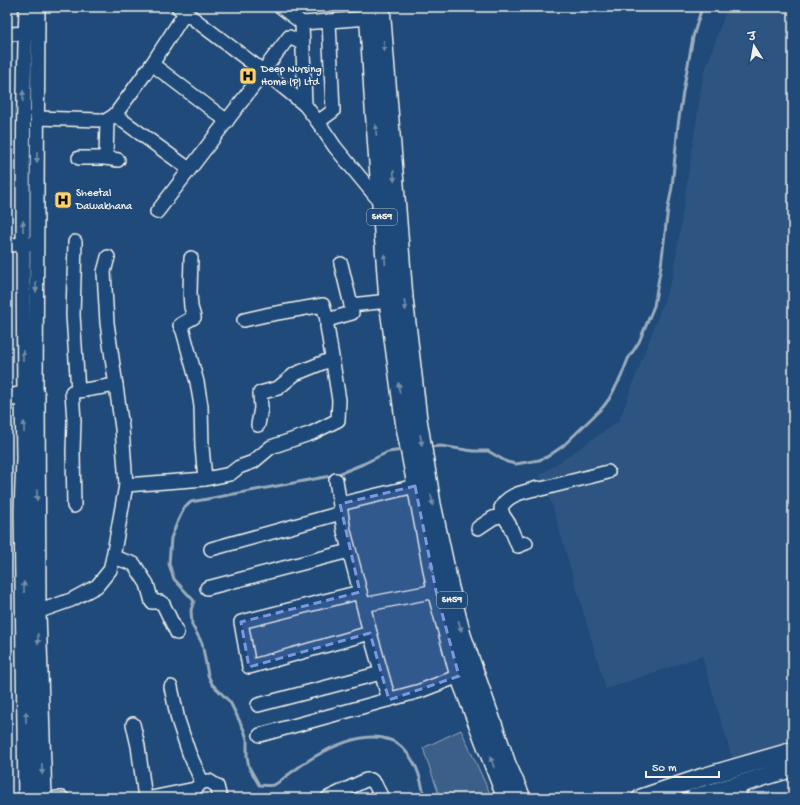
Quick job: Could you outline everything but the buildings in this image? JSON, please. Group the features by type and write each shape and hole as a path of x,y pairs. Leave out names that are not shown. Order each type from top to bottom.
{"main road":[{"name":"SH59","path":"373,11 373,94 388,301 418,460 432,504 453,604 466,648 498,740 522,798"},
{"name":"SH59","path":"373,11 397,222 404,298 411,423"},
{"path":"7,398 30,395 23,511 43,798"},
{"name":"SH59","path":"418,460 415,486 436,591 459,676 506,798"},
{"path":"27,798 31,613"},
{"path":"641,798 703,777 793,751"},
{"path":"694,798 739,791 793,768"}],"street":[{"path":"26,7 31,33 37,118 36,244 30,395"},
{"path":"30,395 22,244 23,189 31,33 38,7"},
{"path":"281,7 302,23 330,21 373,11"},
{"path":"300,7 305,105"},
{"path":"79,158 112,159 107,120 116,115 152,64 182,10 264,71 305,105 334,147 397,222"},
{"path":"318,122 333,111 330,21"},
{"path":"7,34 31,33"},
{"path":"157,212 289,37 302,43"},
{"path":"152,64 227,120"},
{"path":"116,115 189,169"},
{"path":"37,118 99,120"},
{"path":"23,189 37,189"},
{"path":"75,242 73,315 78,391"},
{"path":"7,244 36,244"},
{"path":"31,613 71,600 97,586 110,570 113,557 126,485 122,428 107,323 104,272 108,257"},
{"path":"191,258 190,307 194,317 180,325 185,337 201,406 202,447 205,479"},
{"path":"327,320 352,313 341,264"},
{"path":"351,305 388,301"},
{"path":"126,485 205,479 230,474 239,467 253,462 270,447 312,432 338,420 338,400 327,320 322,305 244,320"},
{"path":"258,425 261,408 260,393 278,388 295,374 332,359"},
{"path":"74,506 74,421 72,392 116,385"},
{"path":"526,543 518,546 501,508 504,502 515,495 538,488 541,490 608,472"},
{"path":"336,480 344,531 389,700"},
{"path":"211,549 415,486"},
{"path":"478,528 493,518 504,515"},
{"path":"207,588 349,551"},
{"path":"113,557 134,564 147,584 152,602 160,602 163,604 177,633"},
{"path":"363,605 436,591"},
{"path":"360,592 241,622 249,667 370,633"},
{"path":"258,705 382,673"},
{"path":"260,736 420,691 459,676"},
{"path":"172,687 178,720 189,753 202,782"},
{"path":"133,724 138,746 145,798"},
{"path":"328,798 366,780 371,780 375,784 382,798"},
{"path":"151,798 195,789 202,782 209,781 217,786 220,798"},
{"path":"56,798 62,798"}],"highlighted area":[{"path":"415,486 436,591 459,676 389,700 370,633 249,667 241,622 360,592 340,504"}],"shaded area":[{"path":"727,7 793,7 793,748 734,765 702,656 606,689 552,505 540,475 619,421 673,276 703,77"},
{"path":"461,730 492,798 440,798 423,748"}],"waterway":[{"path":"429,447 441,446 473,451 488,451 507,462 516,464 539,460 547,457 563,446 603,407 609,399 621,377 628,359 639,342 654,306 672,187 683,92 693,37 702,7"},
{"path":"403,450 388,452 336,475 191,502 184,508 171,538 169,564 174,579 194,601 191,610 192,625 202,643 208,675 212,684 230,702 244,730 247,739 247,756 249,767 259,785 274,785 322,752 341,744 361,738 371,737 394,741 404,749 410,756 418,771 425,798"}],"place":[{"name":"Deep Nursing Home (P) Ltd","path":"248,76"},
{"name":"Sheetal Dawakhana","path":"63,200"}]}
